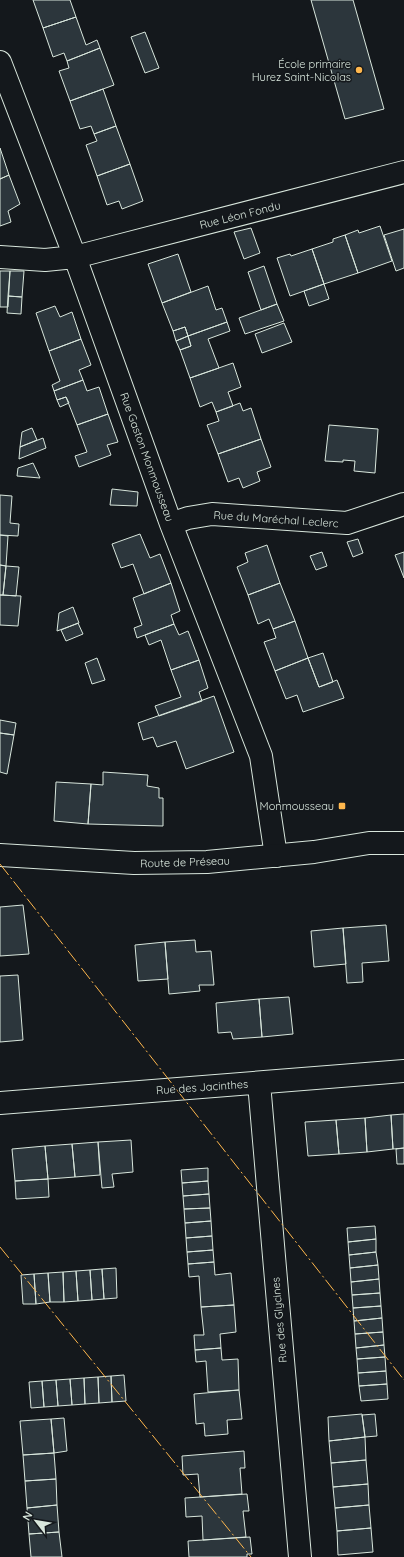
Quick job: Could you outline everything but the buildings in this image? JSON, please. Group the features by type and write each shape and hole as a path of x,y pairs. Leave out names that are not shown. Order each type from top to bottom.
{"street":[{"name":"Rue Gaston Monmousseau","path":"0,62 75,258 171,524 261,756 276,856"},
{"name":"Rue Léon Fondu","path":"0,257 45,260 75,258 404,172"},
{"name":"Rue du Maréchal Leclerc","path":"171,524 193,517 212,514 347,523 404,504"},
{"name":"Route de Préseau","path":"369,843 404,832"},
{"name":"Route de Préseau","path":"0,855 134,863 207,862 276,856 369,843 404,843"},
{"name":"Rue des Jacinthes","path":"0,1103 404,1071"},
{"name":"Rue des Glycines","path":"259,1083 300,1557"}],"power":[{"path":"0,864 404,1380"},
{"path":"0,1247 251,1557"}],"place":[{"name":"École primaire Hurez Saint-Nicolas","path":"359,70"},
{"name":"Monmousseau","path":"342,806"}]}
